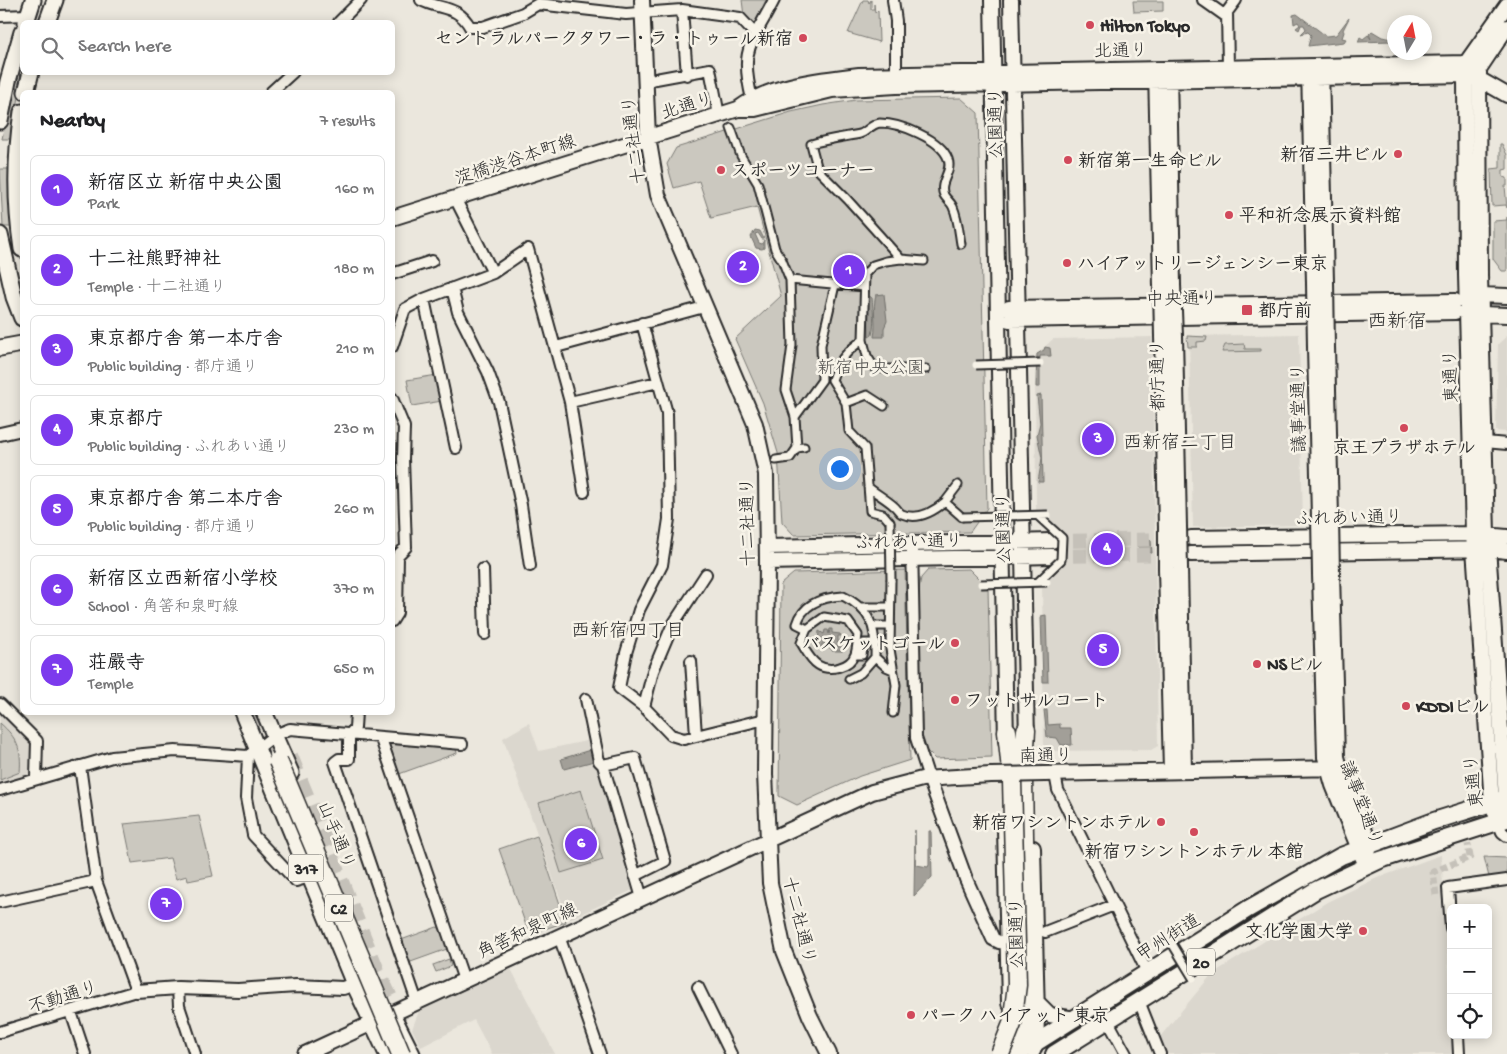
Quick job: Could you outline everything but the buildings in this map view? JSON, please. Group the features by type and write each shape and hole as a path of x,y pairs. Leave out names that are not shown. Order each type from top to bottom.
{"highway":[{"path":"1000,1054 1012,1024 1017,985 1018,779 1026,730"},
{"path":"1007,731 1018,779 1027,1008 1023,1034 1016,1054"},
{"name":"C2","path":"394,1054 276,761 401,1054"},
{"name":"20","path":"1364,846 1497,801"},
{"name":"20","path":"1054,1054 1267,920 1350,873 1366,866 1500,825"},
{"name":"甲州街道","path":"1016,1054 1034,1049 1075,1019 1248,909 1341,856 1364,846"}],"main road":[{"path":"27,19 33,0"},
{"path":"48,20 55,0"},
{"name":"公園通り","path":"992,0 1007,731 1004,780 1007,943 1016,1054"},
{"name":"公園通り","path":"1011,0 1026,730 1031,779 1036,1001 1034,1049"},
{"path":"1465,69 1507,5"},
{"name":"十二社通り","path":"642,7 648,137 658,195 760,442 766,474 766,842 770,883 784,951 810,1016 829,1054"},
{"path":"1479,74 1507,27"},
{"path":"0,120 8,81 20,39"},
{"name":"北通り","path":"1163,74 1228,67 1315,72"},
{"name":"北通り","path":"648,137 738,110 755,109 804,96 860,87 993,78 1465,69 1507,84"},
{"name":"東通り","path":"1465,69 1459,305 1474,549 1500,825"},
{"name":"議事堂通り","path":"1315,72 1326,574 1324,747 1364,846 1366,866"},
{"name":"北通り","path":"738,110 752,99 798,85 831,78 896,73 993,78"},
{"name":"都庁通り","path":"1163,74 1177,771"},
{"name":"北通り","path":"1479,74 1507,95"},
{"name":"東通り","path":"1479,74 1481,295 1487,534 1501,650 1504,719 1497,801"},
{"path":"26,90 30,75"},
{"path":"20,127 17,190 20,225"},
{"name":"淀橋渋谷本町線","path":"395,214 455,198 648,137"},
{"path":"0,235 3,268 20,313"},
{"path":"1459,305 1481,295 1507,296"},
{"path":"1459,305 1482,314 1507,315"},
{"name":"中央通り","path":"998,314 1459,305"},
{"path":"0,348 20,344"},
{"name":"ふれあい通り","path":"1191,538 1473,534 1507,537"},
{"name":"ふれあい通り","path":"767,547 1052,541"},
{"name":"ふれあい通り","path":"1191,554 1474,549 1507,551"},
{"name":"ふれあい通り","path":"767,562 1052,556"},
{"name":"317","path":"243,715 253,753 310,877 354,984 387,1054"},
{"name":"山手通り","path":"265,715 374,975 412,1054"},
{"name":"南通り","path":"766,842 872,792 929,778 1334,768"},
{"name":"角筈和泉町線","path":"304,1054 766,842"},
{"path":"1036,1001 1050,1015 1075,1019"}],"street":[{"path":"341,20 361,0"},
{"path":"421,0 436,7 445,6 460,16 470,27 483,27 523,13 538,4 626,14 642,7 682,10 740,18 756,34"},
{"path":"752,99 746,76 747,50 774,0"},
{"path":"893,0 896,21 896,73"},
{"path":"1203,0 1227,17"},
{"path":"1228,67 1227,12 1236,0"},
{"path":"682,10 687,75"},
{"path":"0,16 27,19"},
{"path":"645,81 710,70 719,115"},
{"path":"273,90 290,75"},
{"path":"901,259 818,170 812,144 846,134 862,133 878,123 902,126 938,144 948,160 950,168 943,183 943,194 952,205 956,214 961,244"},
{"path":"731,128 740,156 758,184 775,249 782,260 790,280 792,345 786,390 795,417 801,447 790,458 776,460"},
{"path":"455,198 493,273"},
{"path":"395,338 405,309 424,299 493,273 528,249 570,402 584,492"},
{"path":"924,261 901,259 872,266 865,274 863,340 867,356 874,367 885,369 926,369"},
{"path":"395,273 432,261"},
{"path":"790,280 864,287"},
{"path":"795,417 822,380 821,345 835,285"},
{"path":"452,288 458,312 488,372 499,402 520,505 530,566"},
{"path":"424,299 456,448"},
{"path":"556,347 704,307"},
{"path":"642,323 667,413 669,519 662,565 639,610 626,653 619,688 644,707 671,735 684,739 765,719"},
{"path":"863,340 844,355 835,368 832,380 846,404 849,431 865,448 870,511 882,514 890,522 890,637 896,685 893,713"},
{"path":"976,365 1040,363"},
{"path":"822,380 832,380"},
{"path":"570,402 658,382"},
{"path":"846,404 867,395 884,406"},
{"path":"395,405 404,427 403,459 406,547 395,555 397,613 395,616"},
{"path":"0,434 20,429"},
{"path":"1485,442 1507,444"},
{"path":"395,444 404,443"},
{"path":"868,487 884,501 895,506 900,513 908,516 922,516 945,502 958,485"},
{"path":"945,502 962,517 1048,515"},
{"path":"1038,516 1062,538 1061,560 1038,582"},
{"path":"912,544 916,738 966,879 993,939 1007,943"},
{"path":"483,569 485,634"},
{"path":"644,707 654,671 672,626 706,574"},
{"path":"981,584 1047,582"},
{"path":"807,629 797,624 798,618 808,607 819,600 843,596 860,607 873,626 876,640 875,657 861,673 849,680"},
{"path":"860,607 890,607"},
{"path":"824,617 848,621 858,635 855,655 843,667 819,666 809,657 801,643 807,629 824,617"},
{"path":"873,626 890,626"},
{"path":"855,655 862,655 864,643 890,637"},
{"path":"875,657 886,667 893,670"},
{"path":"691,661 696,735"},
{"path":"586,699 599,761 603,764 642,898"},
{"path":"0,704 37,742 36,778"},
{"path":"356,715 355,728 349,735 348,759 339,759 336,762 417,1002"},
{"path":"0,790 112,757 175,751 226,756 253,753 275,735 290,729 381,739 462,744"},
{"path":"381,739 464,980"},
{"path":"253,753 246,798 253,835 296,880 310,877"},
{"path":"603,764 635,758 665,861 635,876"},
{"path":"80,766 96,881 136,991 178,988 238,990 296,986 343,988 354,984"},
{"path":"1050,774 1148,974"},
{"path":"1449,904 1448,888 1507,880"},
{"path":"0,902 96,881"},
{"path":"1045,932 1114,905"},
{"path":"559,936 600,1054"},
{"path":"1173,945 1193,978"},
{"path":"698,987 730,1054"},
{"path":"178,988 179,1006 195,1054"},
{"name":"不動通り","path":"0,1031 71,1012 136,991"},
{"path":"1139,1001 1160,1054"},
{"path":"71,1012 85,1054"},
{"path":"1108,1020 1126,1054"},
{"path":"1458,1039 1459,1054"}],"shaded area":[{"path":"1297,14 1326,36 1336,35 1349,18 1343,30 1342,38 1346,39 1344,42 1308,46 1311,35 1308,32 1301,34 1306,29 1304,25 1301,25 1299,30 1296,28 1300,25 1298,22 1294,24 1293,15"},
{"path":"1372,31 1387,38 1387,41 1358,42 1360,37 1363,39 1368,35 1371,39 1369,34"},
{"path":"755,230 760,231 764,239 758,233 755,234 759,243 762,244 764,240 764,248 762,249 756,248 751,237"},
{"path":"884,294 887,321 884,328 884,337 874,337 876,295"},
{"path":"868,295 872,298 874,316 872,335 869,337"},
{"path":"1299,334 1303,525 1193,527 1189,336"},
{"path":"1507,336 1507,432 1496,431 1498,344"},
{"path":"1152,337 1158,746 1151,750 1044,751 1042,578 1059,560 1059,538 1036,513 1035,356 1053,339"},
{"path":"1045,347 1050,348 1051,356 1040,356 1040,387 1036,387 1037,354 1044,350"},
{"path":"1041,395 1043,482 1038,482 1042,458 1037,435 1040,423 1037,396"},
{"path":"1138,540 1151,540 1152,553 1139,554"},
{"path":"1046,615 1048,682 1043,682 1041,616"},
{"path":"830,629 832,629 832,633 840,634 841,636 838,636 838,647 843,647 843,651 832,651 832,644 831,649 825,644 822,644 822,649 818,646 819,631 824,634 825,630 828,630 829,634"},
{"path":"0,709 32,743 31,771 26,778 0,786"},
{"path":"1044,710 1047,710 1048,725 1060,724 1060,728 1071,728 1072,745 1061,745 1057,738 1047,737"},
{"path":"529,723 539,751 591,740 597,768 633,890 568,920 503,738"},
{"path":"590,750 594,761 564,769 561,759"},
{"path":"915,830 916,865 928,867 929,831 931,831 932,877 914,896"},
{"name":"文化学園大学","path":"1441,855 1447,942 1447,1039 1453,1039 1454,1054 1165,1054 1159,1038 1212,974 1327,902 1377,878"},
{"path":"511,969 555,1054 492,1054 474,1020 421,1047 412,1029 419,1011"}],"green space":[{"path":"742,0 766,0 754,25 744,16"},
{"path":"863,0 868,0 869,3 871,0 871,9 874,9 874,4 875,13 878,10 879,42 848,33"},
{"path":"1133,1 1163,1 1163,11 1134,12"},
{"path":"15,74 23,76 11,139 2,139"},
{"name":"新宿中央公園","path":"961,98 978,113 987,508 970,532 794,535 782,522 778,453 763,403 735,339 781,296 757,207 711,218 699,181 674,188 667,164 676,148 791,112 856,100"},
{"path":"1500,144 1502,144 1507,155 1507,169 1503,170 1503,177 1507,178 1507,186 1505,186 1507,208 1506,205 1492,206 1491,169 1500,168"},
{"path":"0,169 11,169 12,227 3,227"},
{"path":"1507,220 1507,271 1502,271 1493,259 1493,221"},
{"path":"1187,336 1207,337 1206,341 1197,342 1197,347 1188,347"},
{"path":"1244,344 1245,349 1261,349 1261,351 1222,352 1225,345"},
{"path":"437,375 442,401 412,406 407,380"},
{"path":"969,569 988,588 992,757 935,759 925,749 921,737 919,589 921,578 928,570"},
{"path":"905,570 910,760 860,776 797,805 779,796 781,584 794,573"},
{"path":"0,723 11,734 17,744 20,757 20,772 0,780"},
{"path":"388,744 456,749 457,753 399,774 396,773"},
{"path":"581,790 603,860 561,873 539,803"},
{"path":"199,816 213,876 188,881 187,876 176,879 170,858 132,863 124,824"},
{"path":"537,836 566,922 529,934 499,849"},
{"path":"1484,857 1507,858 1507,875 1489,877"},
{"path":"437,927 441,929 447,949 408,963 399,943 401,940"},
{"path":"449,959 451,966 436,972 433,965"}],"tunnel":[{"path":"1052,541 1176,539"},
{"path":"1052,556 1178,554"},
{"path":"250,715 273,762"},
{"path":"289,756 376,971 403,1027"},
{"path":"1436,895 1433,872 1470,857 1468,844"}],"place":[{"name":"Hilton Tokyo","path":"1090,25"},
{"name":"セントラルパークタワー・ラ・トゥール新宿","path":"803,38"},
{"name":"新宿三井ビル","path":"1398,154"},
{"name":"新宿第一生命ビル","path":"1068,160"},
{"name":"スポーツコーナー","path":"721,170"},
{"name":"平和祈念展示資料館","path":"1229,215"},
{"name":"ハイアットリージェンシー東京","path":"1067,263"},
{"name":"十二社熊野神社","path":"743,267"},
{"name":"新宿区立 新宿中央公園","path":"849,271"},
{"name":"都庁前","path":"1247,310"},
{"name":"京王プラザホテル","path":"1404,428"},
{"name":"東京都庁舎 第一本庁舎","path":"1098,439"},
{"name":"東京都庁","path":"1107,549"},
{"name":"バスケットゴール","path":"955,643"},
{"name":"東京都庁舎 第二本庁舎","path":"1103,650"},
{"name":"NSビル","path":"1257,664"},
{"name":"フットサルコート","path":"955,700"},
{"name":"KDDIビル","path":"1406,706"},
{"name":"新宿ワシントンホテル","path":"1161,822"},
{"name":"新宿ワシントンホテル 本館","path":"1194,832"},
{"name":"新宿区立西新宿小学校","path":"581,844"},
{"name":"荘嚴寺","path":"166,904"},
{"name":"文化学園大学","path":"1363,931"},
{"name":"パーク ハイアット 東京","path":"911,1015"}],"district":[{"name":"西新宿","path":"1397,320"},
{"name":"西新宿二丁目","path":"1180,441"},
{"name":"西新宿四丁目","path":"628,629"}]}
